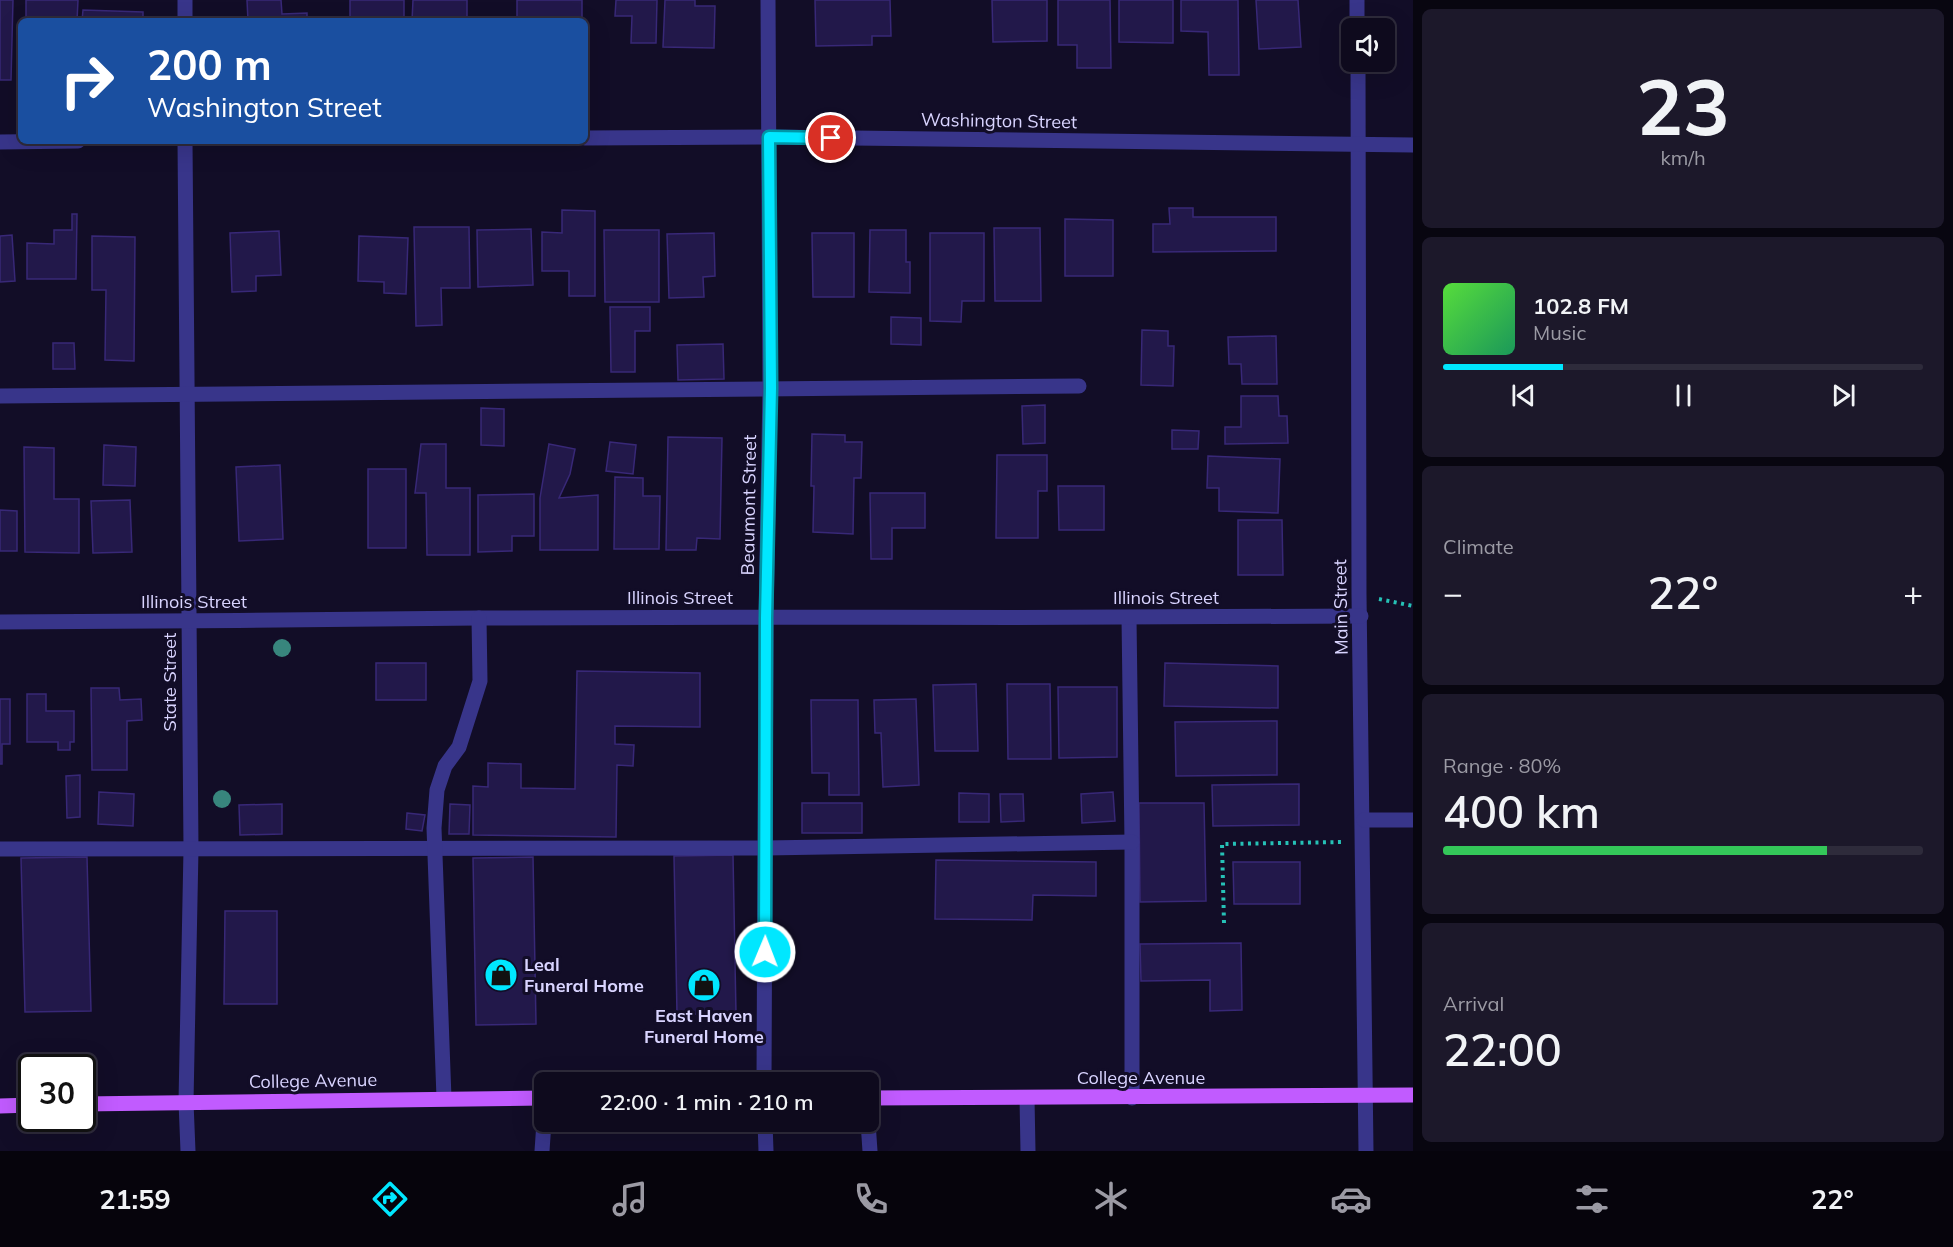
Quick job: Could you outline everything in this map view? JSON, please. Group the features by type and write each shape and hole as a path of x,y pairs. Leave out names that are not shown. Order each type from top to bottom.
{"main road":[{"name":"College Avenue","path":"879,1098 1413,1095"},
{"name":"College Avenue","path":"96,1104 534,1098"},
{"path":"0,1106 18,1105"}],"street":[{"path":"185,0 185,18"},
{"name":"Beaumont Street","path":"764,1072 766,618 771,388 768,0"},
{"path":"1357,0 1357,18"},
{"name":"Main Street","path":"1358,72 1359,594 1364,820 1366,1151"},
{"name":"Washington Street","path":"588,138 769,137 1413,145"},
{"path":"0,142 18,142"},
{"name":"State Street","path":"185,144 191,849 186,1102 188,1151"},
{"path":"0,396 1079,386"},
{"name":"Illinois Street","path":"0,622 479,618 1361,616"},
{"path":"444,1098 434,828 437,790 445,766 459,747 480,681 479,618"},
{"path":"1129,618 1132,1098"},
{"path":"1364,820 1413,820"},
{"path":"0,849 766,848 1132,842"},
{"path":"1027,1098 1028,1151"},
{"path":"543,1151 544,1132"},
{"path":"765,1132 766,1151"},
{"path":"869,1132 870,1151"}],"path":[{"path":"1359,594 1413,606"},
{"path":"1224,923 1222,844 1364,842"}],"building":[{"path":"0,0 13,0 11,80 0,80"},
{"path":"26,0 78,0 77,18 26,18"},
{"path":"247,0 281,0 282,14 307,13 307,18 248,18"},
{"path":"350,0 404,0 404,18 350,18"},
{"path":"413,0 467,0 467,18 412,18"},
{"path":"517,0 582,0 582,18 517,18"},
{"path":"616,0 657,0 656,43 631,43 632,16 615,16"},
{"path":"665,0 695,0 695,6 715,6 714,48 663,47"},
{"path":"815,0 890,0 891,36 872,36 872,45 816,46"},
{"path":"992,0 1047,0 1047,41 993,42"},
{"path":"1058,0 1110,0 1111,68 1077,68 1077,45 1058,45"},
{"path":"1119,0 1173,0 1173,43 1119,42"},
{"path":"1181,0 1238,0 1239,75 1209,75 1208,32 1181,31"},
{"path":"1256,0 1298,0 1301,47 1259,49"},
{"path":"83,10 143,12 143,18 82,18"},
{"path":"1169,208 1193,208 1193,217 1276,217 1276,251 1153,252 1153,224 1170,224"},
{"path":"562,210 595,211 595,296 569,296 569,271 542,271 542,232 562,233"},
{"path":"72,214 77,214 76,279 27,279 27,243 54,244 54,230 72,230"},
{"path":"1065,219 1113,220 1113,276 1065,276"},
{"path":"414,227 469,227 470,288 441,288 442,325 416,326"},
{"path":"994,228 1040,228 1041,301 995,301"},
{"path":"531,229 533,285 478,287 477,230"},
{"path":"604,230 659,230 659,302 605,302"},
{"path":"870,230 906,230 906,262 910,262 910,293 869,292"},
{"path":"279,231 281,275 256,276 256,291 232,292 230,233"},
{"path":"714,233 715,276 703,277 704,297 669,298 667,234"},
{"path":"812,233 854,233 854,297 813,297"},
{"path":"930,233 984,233 984,301 962,301 961,322 930,321"},
{"path":"12,235 15,281 0,282 0,236"},
{"path":"92,236 135,237 134,361 105,360 106,290 92,290"},
{"path":"359,236 408,238 406,294 384,293 384,282 358,281"},
{"path":"610,307 650,307 650,331 635,331 635,372 611,372"},
{"path":"891,317 921,318 921,345 891,344"},
{"path":"1142,330 1168,331 1168,346 1174,346 1173,386 1141,385"},
{"path":"1276,336 1277,384 1242,384 1241,364 1229,364 1228,337"},
{"path":"53,343 74,343 75,369 53,369"},
{"path":"723,344 724,379 678,380 677,345"},
{"path":"1241,396 1278,396 1279,416 1287,416 1288,443 1225,444 1225,427 1241,427"},
{"path":"1045,405 1045,443 1023,444 1022,406"},
{"path":"481,408 504,409 504,446 481,445"},
{"path":"1172,430 1199,431 1198,449 1172,449"},
{"path":"812,434 845,435 845,442 862,442 861,478 854,478 853,534 813,532"},
{"path":"668,437 722,438 720,539 697,538 696,550 666,550"},
{"path":"610,442 636,445 633,474 606,471"},
{"path":"421,444 446,444 446,488 470,488 470,555 427,555 426,493 415,493"},
{"path":"549,444 575,449 570,474 559,498 598,495 598,550 540,550 540,498"},
{"path":"104,445 136,447 135,486 103,485"},
{"path":"24,447 54,448 54,499 79,499 79,553 25,552"},
{"path":"997,455 1047,455 1047,491 1038,491 1038,538 996,538"},
{"path":"1208,456 1280,459 1278,513 1219,511 1219,488 1207,488"},
{"path":"280,465 283,539 239,541 236,467"},
{"path":"368,469 406,469 406,548 368,548"},
{"path":"615,477 643,478 643,496 660,496 659,549 614,549"},
{"path":"1058,486 1104,486 1104,530 1059,530"},
{"path":"870,493 925,493 925,528 892,528 892,559 871,559"},
{"path":"534,494 534,536 512,536 512,551 478,552 478,495"},
{"path":"130,500 132,552 93,553 91,501"},
{"path":"0,510 17,511 17,551 0,551"},
{"path":"1238,520 1282,520 1283,575 1238,575"},
{"path":"376,663 426,663 426,700 376,700"},
{"path":"1165,663 1278,666 1278,708 1164,706"},
{"path":"577,671 700,673 700,727 615,726 615,744 634,745 633,766 617,765 616,837 473,835 473,786 488,787 488,763 521,764 521,788 575,789"},
{"path":"976,684 978,751 935,751 933,685"},
{"path":"1007,684 1050,684 1051,759 1008,759"},
{"path":"1058,687 1117,687 1117,757 1059,758"},
{"path":"91,688 119,688 120,700 141,699 142,720 127,721 127,770 92,770"},
{"path":"27,694 46,694 46,711 74,711 74,742 70,742 70,750 58,750 58,742 27,742"},
{"path":"0,699 10,699 10,744 2,744 2,764 0,764"},
{"path":"916,699 919,785 883,787 881,733 875,733 874,700"},
{"path":"811,700 858,700 859,795 829,795 829,773 812,773"},
{"path":"1277,721 1277,775 1176,776 1175,722"},
{"path":"80,775 80,817 67,818 66,776"},
{"path":"1299,784 1299,825 1213,826 1212,785"},
{"path":"99,792 134,794 133,826 98,824"},
{"path":"1113,792 1115,821 1082,823 1081,794"},
{"path":"959,793 989,794 989,822 959,822"},
{"path":"1000,794 1023,794 1024,821 1001,822"},
{"path":"802,803 862,803 862,833 802,833"},
{"path":"1139,803 1204,803 1206,901 1140,902"},
{"path":"282,804 282,834 240,835 239,805"},
{"path":"450,804 470,805 469,834 449,834"},
{"path":"407,813 425,815 422,831 406,829"},
{"path":"733,855 736,1014 677,1014 674,856"},
{"path":"87,857 91,1011 25,1012 21,858"},
{"path":"533,857 536,1024 476,1025 473,858"},
{"path":"936,860 1096,862 1096,896 1033,895 1032,920 935,919"},
{"path":"1233,862 1300,862 1300,904 1234,904"},
{"path":"225,911 277,911 277,1004 224,1004"},
{"path":"1241,943 1242,1010 1210,1011 1210,980 1141,981 1140,944"}],"place":[{"name":"Leal Funeral Home","path":"501,975"},
{"name":"East Haven Funeral Home","path":"704,985"}],"route":[{"path":"765,952 766,618 771,388 769,137 831,138"}]}
